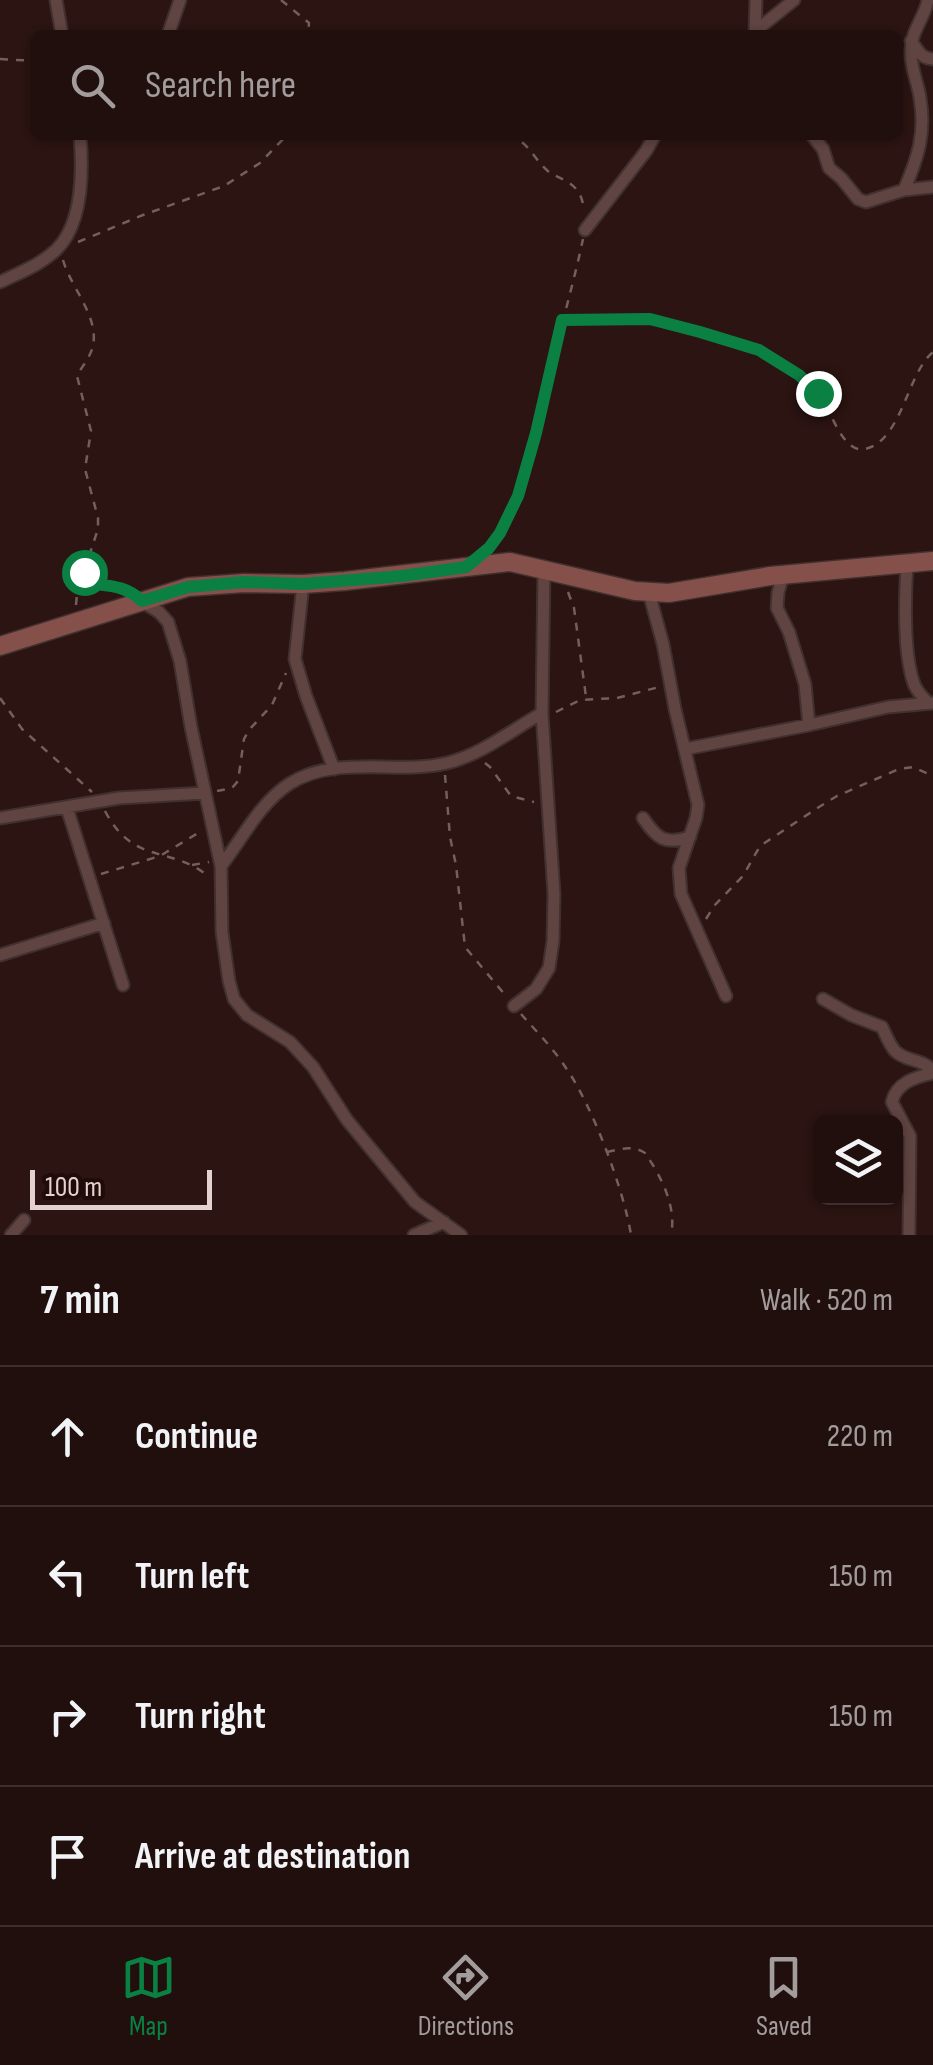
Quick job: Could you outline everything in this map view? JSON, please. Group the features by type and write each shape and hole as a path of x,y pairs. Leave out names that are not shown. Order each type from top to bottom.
{"street":[{"path":"56,0 61,30"},
{"path":"170,30 180,0"},
{"path":"755,30 756,0"},
{"path":"759,30 794,0"},
{"path":"904,190 918,158 922,134 920,99 910,57 913,31 924,16 928,0"},
{"path":"912,41 920,55 933,60"},
{"path":"0,282 46,258 61,245 80,192 81,140"},
{"path":"584,230 652,140"},
{"path":"816,140 829,168 858,199 866,202 904,190 933,187"},
{"path":"0,646 188,587 244,582 303,584 510,562 649,592 688,590 782,574 933,561"},
{"path":"910,564 933,569"},
{"path":"910,564 905,596 908,654 915,688 931,703"},
{"path":"514,1006 536,989 549,968 553,941 554,894 542,717 550,571"},
{"path":"782,574 777,608 802,671 809,725"},
{"path":"303,584 295,659 334,768"},
{"path":"649,592 698,805 679,880 686,910 726,996"},
{"path":"142,601 159,612 173,634 220,863 222,932 234,999 247,1015 290,1042 384,1166 416,1202 461,1235"},
{"path":"685,750 888,706 931,703"},
{"path":"220,863 285,786 309,773 334,768 445,764 542,717"},
{"path":"0,818 100,801 205,793"},
{"path":"67,808 123,984"},
{"path":"643,818 662,840 676,842 690,837"},
{"path":"0,955 104,923"},
{"path":"823,999 882,1027 898,1054 926,1062 933,1072 904,1084 893,1095 892,1102 910,1136 909,1235"},
{"path":"12,1235 24,1220"},
{"path":"414,1235 444,1222"}],"path":[{"path":"281,0 309,23 308,30"},
{"path":"0,59 30,61"},
{"path":"77,622 76,600 98,530 85,468 92,431 77,376 92,351 93,328 66,270 61,245 82,242 224,186 260,162 282,140"},
{"path":"466,567 500,533 518,496 584,230 582,198 574,186 548,170 519,140"},
{"path":"562,320 650,319 759,350 799,375 818,393 846,442 861,450 888,432 924,359 933,352"},
{"path":"550,571 574,608 586,700"},
{"path":"84,581 124,588 142,601"},
{"path":"205,793 232,788 238,781 244,739 272,705 295,659"},
{"path":"542,717 586,700 617,698 670,684"},
{"path":"0,698 22,729 100,801 122,837 160,856 191,865 210,877 222,893"},
{"path":"470,755 490,767 510,796 549,803"},
{"path":"698,932 764,843 838,796 899,769 913,766 933,776"},
{"path":"90,878 160,856 212,823"},
{"path":"191,865 220,863"},
{"path":"606,1152 632,1148 645,1154 667,1195 673,1222 671,1235"}],"route":[{"path":"84,572 84,581 124,588 142,601 188,587 244,582 303,584 466,567 500,533 518,496 562,320 650,319 700,332 759,350 799,375 818,393"}]}
